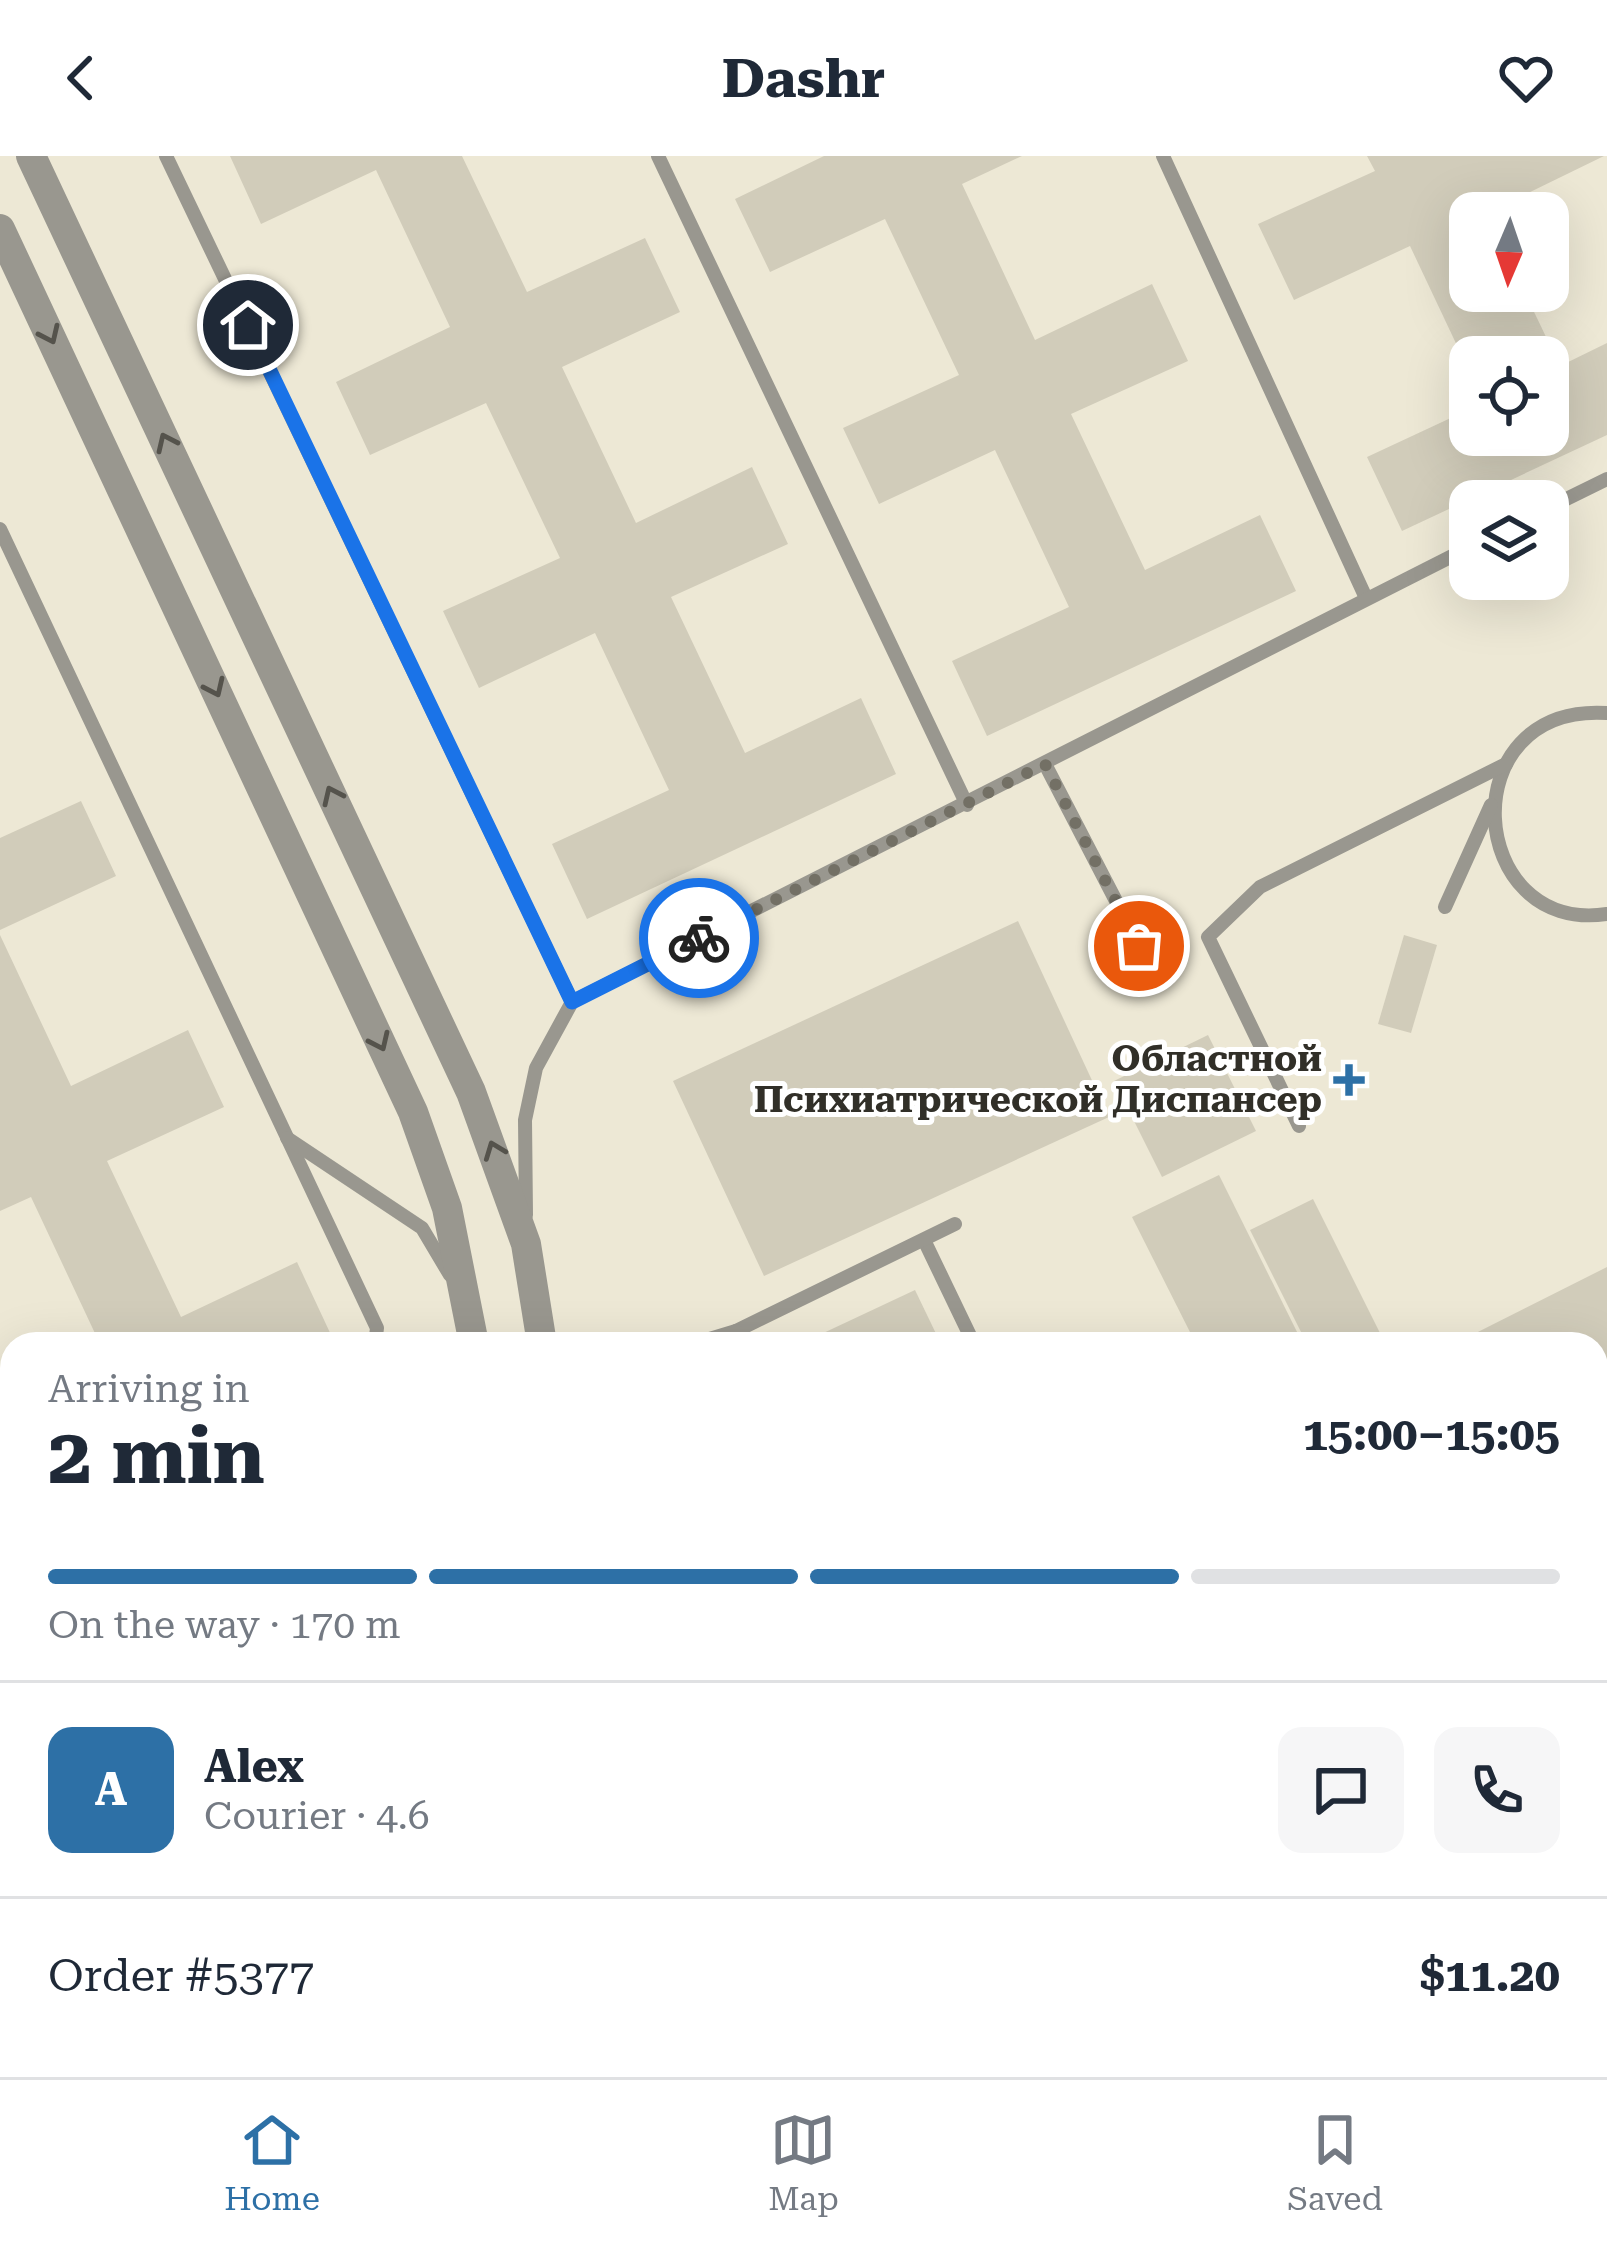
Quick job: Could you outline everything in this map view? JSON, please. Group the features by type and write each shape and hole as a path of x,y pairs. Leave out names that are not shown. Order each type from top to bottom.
{"street":[{"path":"31,156 471,1092 526,1244 540,1332"},
{"path":"0,229 413,1112 447,1208 472,1332"}],"lane":[{"path":"166,156 572,1002"},
{"path":"658,156 967,805"},
{"path":"1163,156 1366,598"},
{"path":"1569,498 1607,479"},
{"path":"0,529 376,1332"},
{"path":"526,1244 525,1120 536,1068 572,1002 1449,557"},
{"path":"1445,908 1516,746 1546,723 1583,712 1607,713"},
{"path":"1045,764 1158,982"},
{"path":"1300,1126 1208,937 1260,887 1506,764"},
{"path":"1495,794 1492,816 1501,856 1525,889 1560,910 1607,914"},
{"path":"287,1138 422,1228 469,1307"},
{"path":"750,1332 956,1224"},
{"path":"924,1240 968,1332"}],"building":[{"path":"230,156 462,156 527,292 645,238 680,312 562,367 636,523 752,467 788,544 671,597 745,753 861,698 896,774 587,919 552,844 669,790 595,633 479,688 443,611 560,558 486,403 370,455 336,382 450,327 376,170 261,224"},
{"path":"824,156 1022,156 962,184 1035,340 1152,284 1188,361 1071,414 1145,570 1260,515 1296,591 987,736 952,661 1069,607 995,450 879,504 843,428 959,375 885,219 770,272 735,199"},
{"path":"1367,156 1604,156 1530,192 1449,192 1449,312 1534,312 1546,336 1453,336 1410,246 1294,300 1258,224 1375,171"},
{"path":"1607,343 1607,435 1569,453 1569,362"},
{"path":"1449,419 1449,456 1562,456 1511,480 1449,480 1449,509 1402,531 1367,457"},
{"path":"81,801 116,876 0,930 0,838"},
{"path":"1018,921 1109,1117 764,1276 673,1081"},
{"path":"0,935 71,1086 188,1030 224,1107 107,1161 181,1317 297,1262 330,1332 94,1332 31,1197 0,1211"},
{"path":"1404,935 1437,945 1411,1033 1378,1024"},
{"path":"1208,1035 1256,1131 1162,1177 1114,1081"},
{"path":"1219,1175 1297,1332 1190,1332 1132,1217"},
{"path":"1313,1199 1380,1332 1301,1332 1250,1230"},
{"path":"1607,1267 1607,1332 1478,1332"},
{"path":"915,1290 935,1332 826,1332"}],"way so far":[{"path":"699,938 1045,764 1139,946"}],"place":[{"name":"Областной Психиатрической Диспансер","path":"1349,1080"}],"route":[{"path":"248,325 572,1002 699,938"}]}
